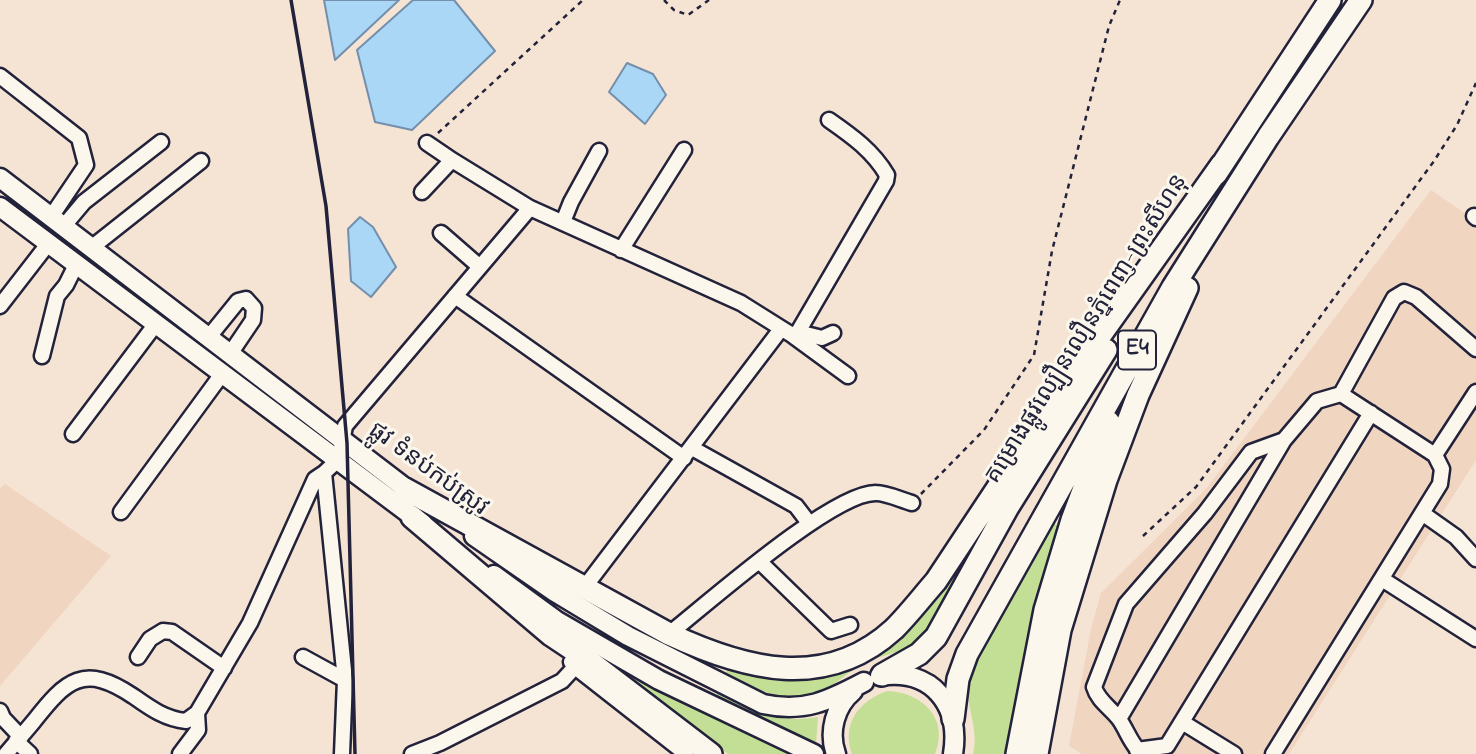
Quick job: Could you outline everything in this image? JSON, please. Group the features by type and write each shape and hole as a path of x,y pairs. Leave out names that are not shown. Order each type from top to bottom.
{"highway":[{"name":"គម្រោងផ្លូវល្បឿនលឿនភ្នំពេញ-ព្រះសីហនុ","path":"873,679 919,654 936,637 1008,507 1222,164 1330,0"},
{"name":"គម្រោងផ្លូវល្បឿនលឿនភ្នំពេញ-ព្រះសីហនុ","path":"953,719 958,679 967,654 1173,287 1268,137 1361,0"},
{"path":"1024,753 1106,480 1129,419 1184,293 1268,137"},
{"path":"405,489 669,634 707,652 740,663 787,669 832,664 873,645 892,631 936,581 1073,374 1222,164"},
{"path":"1024,753 1045,610 1072,520 1109,422 1173,287"},
{"path":"412,517 579,662 711,754"}],"main road":[{"name":"ផ្លូវ ទំនប់កប់ស្រូវ","path":"0,178 405,489 566,598 628,636 763,704 785,708 809,706 833,699 873,679"},
{"name":"ផ្លូវ ទំនប់កប់ស្រូវ","path":"0,207 155,325 339,459 412,517 557,621 659,680 814,754"},
{"path":"873,679 900,674 918,679 934,688 946,702 953,719"},
{"name":"E4","path":"836,754 833,728 838,710 849,694 873,679"},
{"name":"E4","path":"953,719 956,736 953,754"}],"street":[{"path":"0,76 79,138 86,165 57,222"},
{"path":"584,587 688,453 790,332 886,181 887,175 872,154 829,120"},
{"path":"57,222 162,142"},
{"path":"427,142 530,208 741,303 790,332 848,376"},
{"path":"621,250 684,150"},
{"path":"563,222 599,151"},
{"path":"422,192 452,160"},
{"path":"91,248 201,161"},
{"path":"6,754 51,699 66,684 79,680 96,679 119,686 163,717 186,721 197,713 250,623 315,479 339,459 345,426 530,208"},
{"path":"441,233 480,267"},
{"path":"0,306 48,244"},
{"path":"42,356 57,296 76,265"},
{"path":"1119,719 1284,440 1318,401 1341,394 1394,298 1404,292 1416,297 1476,349"},
{"path":"455,296 688,453 796,506 809,523"},
{"path":"208,338 237,301 246,299 254,308 253,320 230,354"},
{"path":"73,435 155,325"},
{"path":"790,332 822,338 833,333"},
{"path":"121,512 222,374"},
{"path":"1435,455 1476,393"},
{"path":"1273,754 1440,484 1443,469 1435,455 1341,394"},
{"path":"1284,440 1251,452 1205,513 1126,604 1094,687 1096,696 1119,719 1138,753 1167,746 1371,413"},
{"path":"324,473 345,680 342,754"},
{"path":"669,634 809,523 846,503 875,493 912,503"},
{"path":"1422,513 1456,537 1476,559"},
{"path":"760,562 831,631 850,625"},
{"path":"1382,579 1476,639"},
{"path":"138,657 150,639 163,631 172,632 224,668"},
{"path":"303,657 345,680"},
{"path":"412,754 451,738 562,681 579,662 686,754"},
{"path":"0,710 30,754"},
{"path":"180,754 198,730 197,713"},
{"path":"1182,722 1234,754"}],"path":[{"path":"427,142 583,0"},
{"path":"664,0 674,10 688,15 709,0"},
{"path":"912,503 984,430 1034,355 1052,251 1109,26 1120,0"},
{"path":"1143,536 1196,487 1434,161 1457,125 1476,83"}],"shaded area":[{"path":"1431,190 1476,221 1476,460 1289,754 1082,754 1069,746 1091,629 1101,593 1206,489"},
{"path":"5,484 111,556 0,686 0,488"}],"green space":[{"path":"1052,522 1060,527 1026,754 973,754 975,738 968,698 972,667"},
{"path":"954,571 960,575 940,614 920,639 906,648 862,664 814,695 775,695 725,675 727,669 753,676 801,679 844,669 886,646 914,624"},
{"path":"640,675 789,754 728,754 635,682"},
{"path":"887,691 911,696 929,709 939,729 935,754 852,754 849,733 855,715 868,701"},
{"path":"718,693 754,710 778,717 818,717 816,744 716,696"}],"water":[{"path":"324,0 399,0 335,60"},
{"path":"413,0 454,0 495,51 412,130 375,122 357,50"},
{"path":"627,63 653,74 666,95 645,124 609,92"},
{"path":"360,217 373,227 396,267 371,297 351,281 348,229"}],"railway":[{"path":"291,0 326,206 347,443 355,754"}]}
